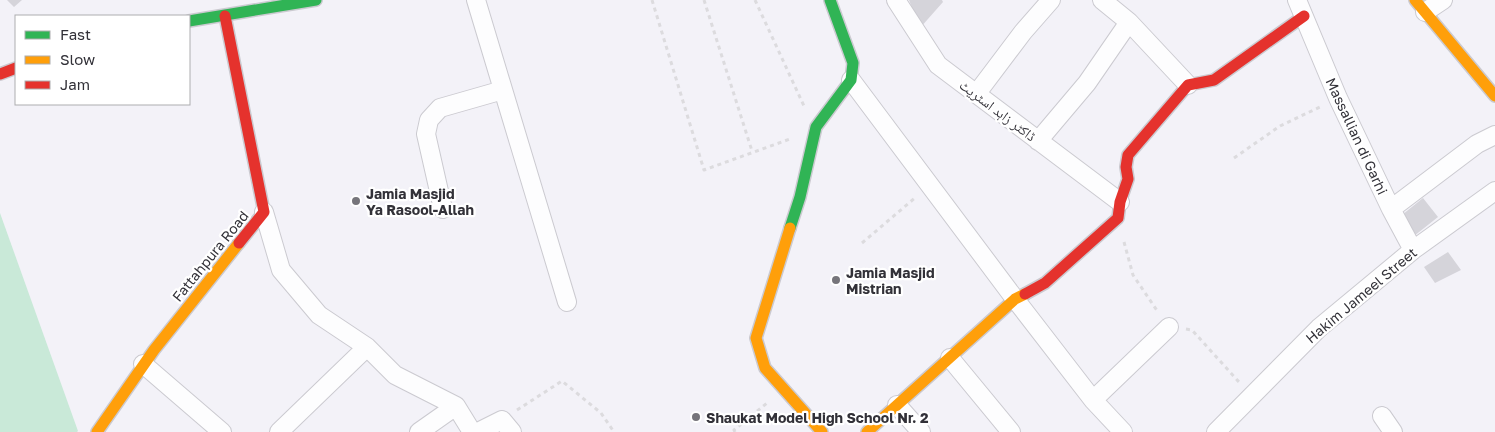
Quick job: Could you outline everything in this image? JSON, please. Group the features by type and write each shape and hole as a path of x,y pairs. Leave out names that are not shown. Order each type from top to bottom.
{"street":[{"path":"190,21 316,0"},
{"path":"476,0 567,302"},
{"path":"822,432 765,368 760,357 756,338 800,197 816,127 851,80 853,63 830,0"},
{"name":"ڈاکٹر زاہد اسٹریٹ","path":"896,0 938,66 1120,202"},
{"path":"977,94 1023,32 1051,0"},
{"path":"1102,0 1129,22 1188,85"},
{"path":"1443,0 1420,6 1495,96"},
{"path":"867,432 1015,299 1045,283 1118,218 1120,202 1128,179 1126,167 1128,155 1188,85 1214,80 1300,8"},
{"name":"Massallian di Garhi","path":"1300,8 1338,98 1392,209 1477,144 1495,135"},
{"name":"Fattahpura Road","path":"97,432 143,364 264,212 225,16"},
{"path":"1038,141 1087,83 1129,22"},
{"path":"0,74 15,68"},
{"path":"851,80 1093,400 1123,432"},
{"path":"443,209 426,134 429,120 440,108 503,90"},
{"name":"Hakim Jameel Street","path":"1216,432 1319,328 1413,250 1495,191"},
{"path":"1392,209 1413,250"},
{"path":"264,212 281,270 319,315 367,347 395,376 456,406 472,432"},
{"path":"1093,400 1169,327"},
{"path":"280,432 367,347"},
{"path":"950,358 1011,432"},
{"path":"143,364 222,432"},
{"path":"897,405 921,432"},
{"path":"419,432 456,406"},
{"path":"1382,416 1393,432"},
{"path":"478,432 507,426"}],"path":[{"path":"652,0 704,170 752,151 794,138"},
{"path":"704,0 752,151"},
{"path":"755,0 816,127"},
{"path":"1234,158 1280,126 1338,98"},
{"path":"862,242 930,186"},
{"path":"507,426 562,381 601,413 614,432"},
{"path":"735,432 734,430 784,390"}],"green space":[{"path":"0,213 78,431 77,432 0,432"}],"building":[{"path":"7,0 22,0 14,7"},
{"path":"909,0 942,0 943,2 920,28"},
{"path":"1423,198 1438,217 1414,236 1402,215"},
{"path":"1448,252 1461,270 1435,283 1424,267"}],"traffic: fast":[{"path":"190,21 316,0"},
{"path":"790,228 800,197 816,127 851,80 853,63 830,0"}],"traffic: slow":[{"path":"1415,0 1495,96"},
{"path":"790,228 756,338 765,368 822,432"},
{"path":"97,432 154,350 239,243"},
{"path":"867,432 1015,299 1025,294"}],"traffic: jam":[{"path":"225,16 264,212 239,243"},
{"path":"1025,294 1045,283 1118,218 1120,202 1128,179 1126,167 1128,155 1188,85 1214,80 1304,16"},
{"path":"0,74 15,68"}],"place":[{"name":"Jamia Masjid Ya Rasool-Allah","path":"356,201"},
{"name":"Jamia Masjid Mistrian","path":"836,280"},
{"name":"Shaukat Model High School Nr. 2","path":"696,417"}]}
